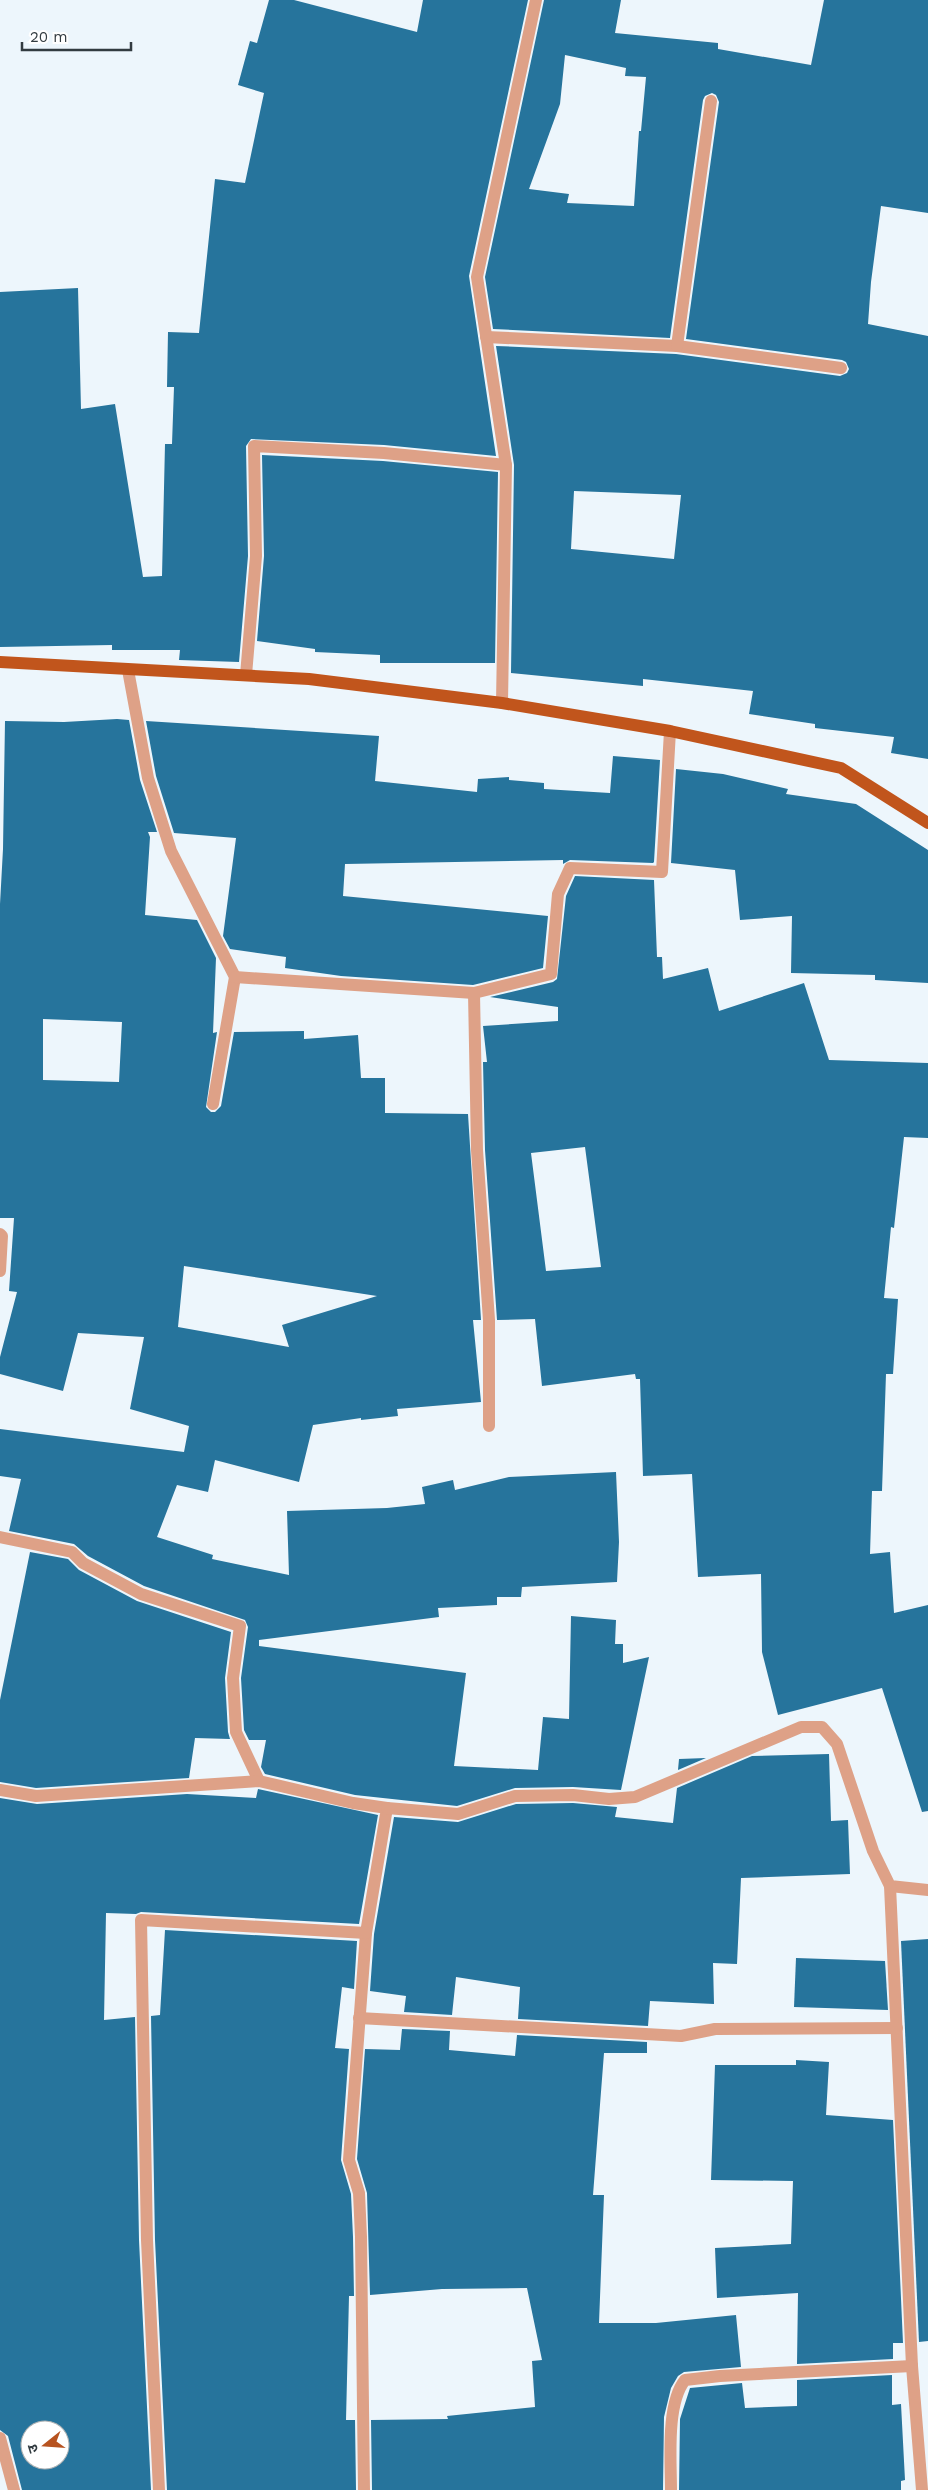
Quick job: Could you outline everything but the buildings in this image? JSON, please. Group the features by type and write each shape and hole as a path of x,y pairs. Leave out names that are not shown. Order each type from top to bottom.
{"main road":[{"path":"0,662 309,679 502,703 670,731 841,768 928,823"}],"street":[{"path":"502,703 506,465 477,277 536,0"},
{"path":"677,346 711,101"},
{"path":"486,337 677,346 842,368"},
{"path":"246,675 256,556 254,446 384,453 506,465"},
{"path":"128,670 148,778 171,852 236,977 213,1104"},
{"path":"236,977 474,993 551,974 558,894 570,868 662,872 670,731"},
{"path":"474,993 477,1150 489,1320 489,1426"},
{"path":"0,1234 2,1236 0,1271"},
{"path":"0,1537 72,1552 83,1563 141,1594 240,1626 233,1678 236,1732 259,1781"},
{"path":"0,1790 36,1796 259,1781 353,1803 458,1814 515,1796 573,1795 609,1799 635,1797 802,1727 822,1727 838,1744 873,1851 890,1886 912,2366 922,2490"},
{"path":"364,2490 359,2193 349,2160 366,1933 387,1808"},
{"path":"890,1886 928,1890"},
{"path":"159,2490 148,2240 140,1920 366,1933"},
{"path":"359,2018 681,2036 715,2029 897,2028"},
{"path":"671,2490 672,2427 678,2389 685,2380 720,2376 912,2366"},
{"path":"0,2438 14,2490"}]}
